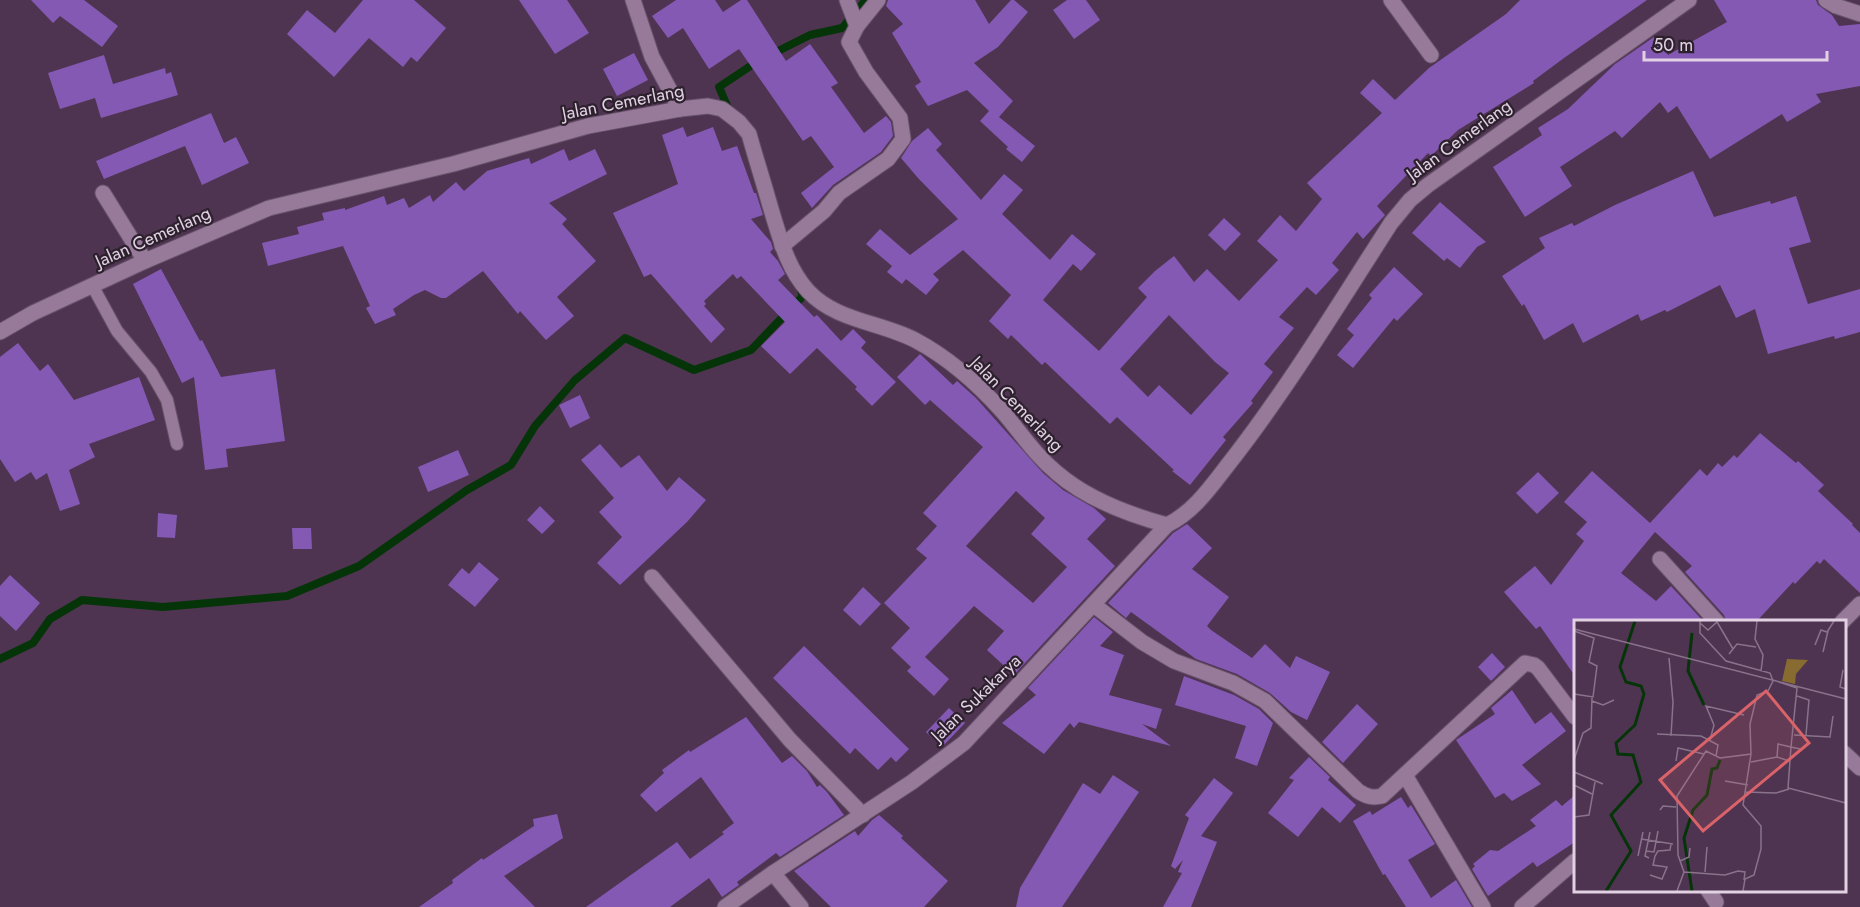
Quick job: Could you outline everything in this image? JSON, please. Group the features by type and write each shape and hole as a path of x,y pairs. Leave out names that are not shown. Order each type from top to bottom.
{"street":[{"path":"633,0 652,57 680,109"},
{"path":"847,0 857,26"},
{"path":"782,246 824,211 839,193 888,159 903,139 900,118 866,72 849,42 857,26 878,0"},
{"path":"1391,0 1431,55"},
{"name":"Jalan Cemerlang","path":"0,332 33,313 92,285 269,208 453,164 588,126 680,109 708,106 722,108 749,134 782,246 795,275 809,292 833,310 914,339 947,361 1002,412 1031,449 1058,475 1102,501 1138,517 1167,525 1179,519 1199,501 1268,413 1391,223 1410,200 1689,0"},
{"path":"1826,0 1860,14"},
{"path":"103,193 145,261"},
{"name":"Jalan Sukakarya","path":"725,907 772,873 912,782 964,743 1167,525"},
{"path":"1660,559 1715,620"},
{"path":"652,577 783,732 863,815"},
{"path":"1844,620 1860,604"},
{"path":"1094,605 1142,642 1174,661 1233,683 1265,701 1358,792 1365,796 1374,798 1382,796 1525,663 1538,668 1574,716"},
{"path":"1845,754 1860,768"},
{"path":"1405,775 1483,907"},
{"path":"1522,907 1574,862"},
{"path":"772,873 801,907"}],"lane":[{"path":"92,285 117,331 151,372 167,400 177,444"}],"building":[{"path":"31,0 84,0 118,26 102,47 60,16 53,23"},
{"path":"363,0 414,0 446,28 417,62 411,57 403,67 369,38 334,77 287,34 307,10 335,33"},
{"path":"519,0 567,0 589,33 555,54"},
{"path":"676,0 715,0 723,12 741,0 747,0 786,61 810,44 838,83 831,87 864,133 886,116 891,122 893,136 881,152 833,185 812,208 801,193 834,167 811,136 803,141 739,49 709,69 683,28 668,38 652,16"},
{"path":"888,0 975,0 989,24 1011,0 1028,12 998,47 974,63 1013,101 999,117 1035,146 1022,162 1006,149 1008,147 980,121 989,111 967,90 928,106 915,86 921,82 892,33 903,24 886,6"},
{"path":"1067,0 1086,0 1100,20 1074,39 1053,10"},
{"path":"1520,0 1647,0 1564,58 1533,81 1534,83 1458,130 1431,156 1428,153 1377,206 1385,215 1363,239 1357,232 1332,263 1339,270 1316,295 1307,287 1279,317 1294,328 1264,364 1273,372 1251,401 1253,403 1223,437 1226,440 1190,485 1172,471 1174,470 1117,417 1110,424 1045,362 1042,365 1011,335 1008,339 989,321 1011,295 963,250 933,274 939,280 926,295 906,279 902,284 887,272 892,266 866,244 880,229 910,255 958,219 901,158 912,141 928,128 942,144 936,150 981,200 1004,174 1023,190 1002,214 1050,260 1072,234 1096,254 1081,271 1073,264 1043,300 1099,351 1147,297 1138,288 1174,256 1194,282 1207,269 1239,301 1278,260 1257,241 1280,215 1296,231 1322,199 1307,183 1382,113 1360,93 1373,79 1395,100 1429,68 1506,14","holes":["1169,315 1215,362 1229,373 1191,415 1159,385 1148,397 1120,369"]},
{"path":"1714,0 1816,0 1818,5 1832,15 1839,26 1860,24 1860,86 1816,94 1821,102 1787,122 1782,114 1710,159 1677,106 1668,113 1660,102 1622,138 1615,131 1560,167 1572,186 1525,217 1493,167 1542,135 1538,128 1568,109 1615,64 1654,37 1668,55 1727,22"},
{"path":"634,53 648,80 617,96 603,69"},
{"path":"104,55 113,84 165,68 166,74 171,72 178,95 101,118 95,98 60,109 48,73"},
{"path":"211,113 224,143 236,137 249,163 202,185 185,146 104,179 96,161"},
{"path":"683,127 687,137 713,127 722,151 737,146 763,215 751,219 771,242 773,249 770,252 785,274 778,280 814,317 817,315 841,341 853,329 866,342 861,348 896,382 872,406 855,389 857,387 817,348 790,374 761,346 785,322 741,276 737,279 733,274 704,301 706,304 704,306 725,329 711,343 651,274 644,277 613,213 678,184 662,135"},
{"path":"564,149 569,161 595,149 607,174 549,203 567,219 562,224 596,261 557,297 574,316 546,340 520,311 518,314 483,271 446,298 425,290 414,295 393,309 396,315 375,324 366,308 370,306 343,246 268,266 262,243 299,234 297,227 324,220 322,213 345,208 345,210 384,196 387,205 404,198 409,208 430,195 433,202 456,182 464,191 487,171 529,158 531,164"},
{"path":"1693,171 1714,217 1796,196 1811,242 1789,248 1808,304 1860,289 1860,332 1835,339 1834,336 1768,354 1755,309 1736,318 1720,285 1667,312 1665,310 1641,321 1638,314 1583,343 1573,323 1544,340 1524,304 1522,306 1502,276 1545,248 1539,238 1572,223 1574,226 1615,205"},
{"path":"1440,202 1486,242 1477,247 1460,268 1447,258 1444,261 1412,233"},
{"path":"1224,218 1241,234 1225,251 1208,235"},
{"path":"1394,267 1423,294 1397,321 1394,318 1353,368 1337,355 1354,335 1347,329 1372,298 1369,295"},
{"path":"161,269 221,377 275,369 285,441 226,449 228,467 205,470 194,377 182,383 133,284"},
{"path":"18,343 40,371 48,364 74,400 139,377 155,420 89,444 95,457 69,470 80,504 60,511 47,473 36,480 31,472 15,482 0,459 0,357"},
{"path":"920,354 953,385 957,381 976,398 1043,473 1063,490 1094,508 1106,519 1087,539 1115,566 1014,675 987,650 1004,631 974,606 925,657 949,679 934,696 907,671 911,667 891,648 910,628 884,603 927,558 916,549 937,526 923,513 983,447 930,400 925,405 897,377","holes":["1016,491 1045,518 1031,534 1067,567 1033,603 966,546"]},
{"path":"580,395 590,418 570,428 559,405"},
{"path":"1760,433 1796,463 1798,461 1824,485 1818,491 1860,533 1860,593 1824,559 1820,564 1817,561 1795,584 1793,582 1758,620 1725,620 1724,615 1685,572 1692,566 1655,532 1621,573 1656,601 1671,586 1702,620 1574,620 1574,675 1540,626 1536,629 1504,592 1535,566 1551,585 1584,541 1576,534 1587,522 1564,502 1592,471 1650,523 1700,469 1707,476 1718,463 1722,467 1734,455 1737,458"},
{"path":"600,444 621,468 639,455 667,491 679,477 706,500 687,522 620,585 597,563 622,537 599,512 614,498 581,460"},
{"path":"458,450 469,475 428,492 418,467"},
{"path":"1538,472 1559,493 1537,514 1516,493"},
{"path":"540,506 555,521 542,534 527,520"},
{"path":"158,513 177,515 175,538 157,537"},
{"path":"1187,524 1212,548 1192,569 1229,597 1207,626 1252,658 1265,644 1290,668 1296,656 1330,672 1307,720 1291,712 1270,693 1237,674 1196,659 1131,612 1126,618 1108,603 1173,533"},
{"path":"292,528 311,528 312,549 293,549"},
{"path":"479,562 499,579 475,607 448,585 462,568 469,574"},
{"path":"10,575 40,603 16,631 0,616 0,586"},
{"path":"863,587 881,604 860,626 843,610"},
{"path":"1094,617 1113,632 1100,646 1124,655 1109,695 1162,709 1156,729 1142,724 1171,746 1079,722 1074,728 1070,723 1044,754 1002,723 1036,695 1028,688"},
{"path":"804,646 909,749 896,762 891,757 878,770 855,748 850,754 773,678"},
{"path":"1492,653 1505,667 1491,681 1478,667"},
{"path":"1184,676 1234,695 1259,709 1273,723 1257,766 1235,758 1246,726 1175,705"},
{"path":"1512,690 1535,724 1551,712 1566,731 1522,765 1541,784 1512,801 1504,793 1495,798 1456,740 1495,714 1491,708"},
{"path":"1357,704 1378,724 1343,763 1322,742"},
{"path":"949,708 965,723 942,747 926,732"},
{"path":"746,717 782,763 792,756 807,771 817,787 820,785 827,792 844,815 780,857 776,853 737,882 739,885 722,897 709,878 670,907 586,907 677,842 690,859 724,834 722,832 734,823 701,777 656,812 640,795 664,773 662,770 689,750 690,752"},
{"path":"1309,757 1330,777 1328,780 1356,805 1340,823 1322,807 1298,837 1268,813 1294,780 1289,778"},
{"path":"1113,775 1139,792 1062,907 1016,907 1020,888 1083,783 1100,794"},
{"path":"1214,778 1233,793 1201,836 1217,842 1191,907 1163,907 1182,873 1178,872 1183,860 1175,869 1171,866 1189,818 1185,815"},
{"path":"1574,796 1574,843 1537,867 1533,862 1488,896 1472,869 1475,866 1473,864 1490,850 1498,851 1536,826 1530,820 1556,800 1562,806"},
{"path":"1401,797 1408,808 1411,805 1435,844 1408,860 1431,898 1456,880 1472,907 1406,907 1385,874 1383,875 1353,821 1370,811 1372,815"},
{"path":"557,814 563,838 504,876 535,907 419,907 453,883 452,880 482,858 483,860 534,826 533,819"},
{"path":"879,815 948,881 924,907 831,907 794,871 855,831 858,836"}],"waterway":[{"path":"772,54 810,35 842,28 866,0"},
{"path":"729,110 719,87 758,61"},
{"path":"0,659 33,643 50,619 82,600 163,607 287,596 359,566 467,490 511,465 535,426 575,380 625,338 694,370 751,350 803,296 800,288"}]}
